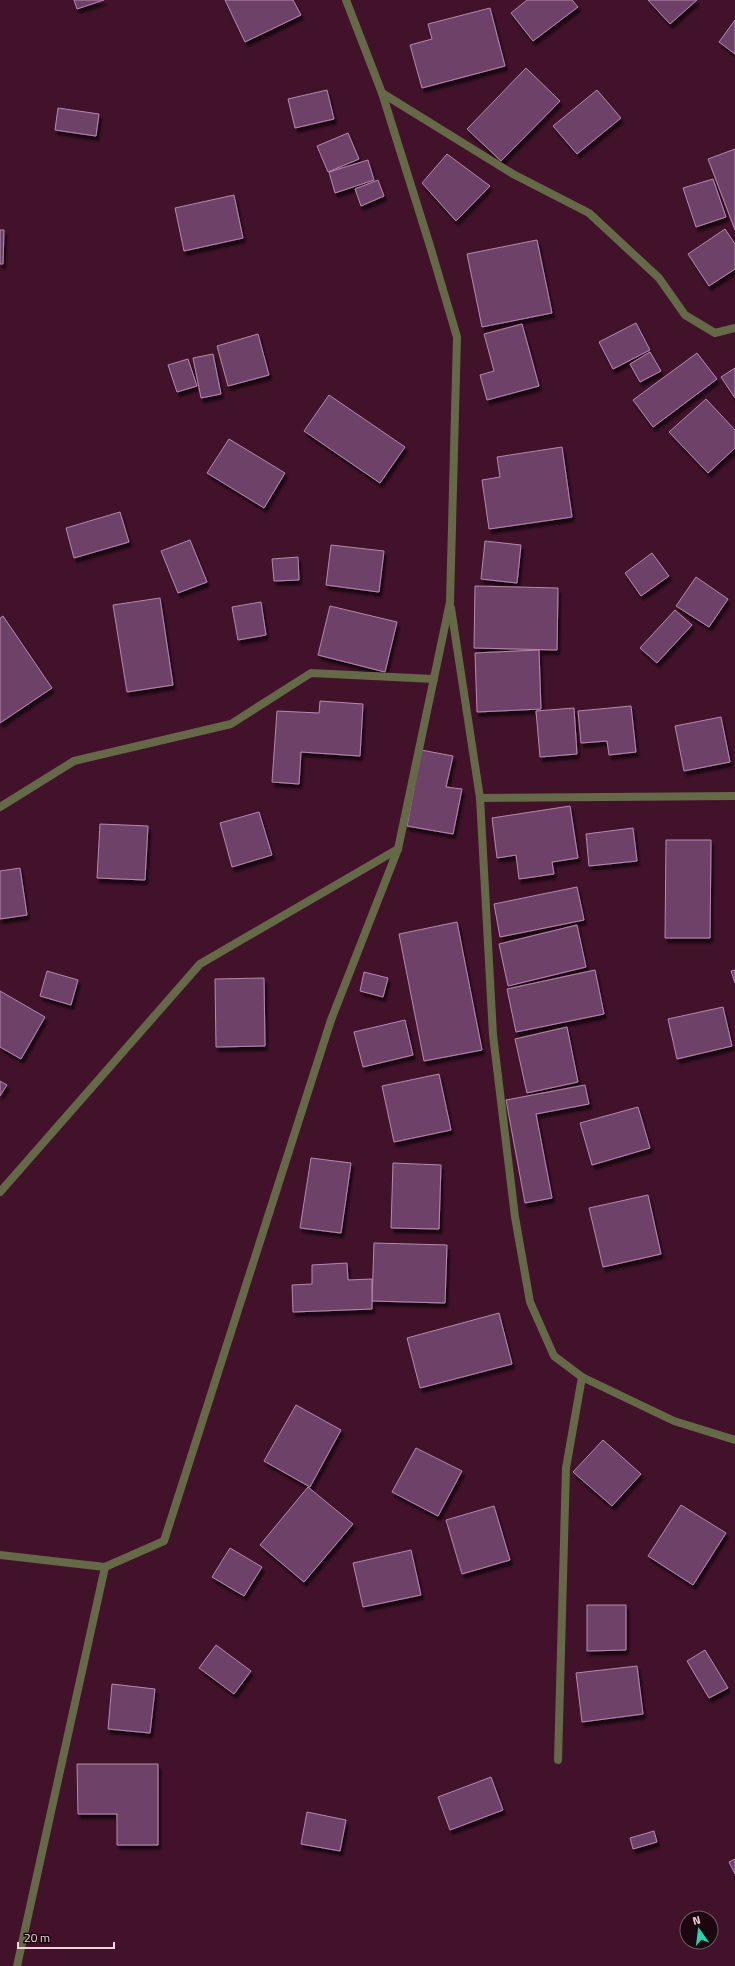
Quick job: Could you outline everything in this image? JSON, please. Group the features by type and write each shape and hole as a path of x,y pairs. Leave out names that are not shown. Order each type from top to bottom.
{"street":[{"path":"346,0 382,93 457,337 450,602 480,798 493,1035 515,1217 530,1302 554,1356 582,1377 674,1421 735,1440"},
{"path":"382,93 513,174 589,213 659,278 685,315 715,333 735,328"},
{"path":"0,1555 105,1567 164,1540 331,1020 398,849 450,602"},
{"path":"0,807 74,761 231,724 310,673 434,679"},
{"path":"480,798 735,796"},
{"path":"0,1192 200,964 398,849"},
{"path":"558,1760 566,1468 582,1377"},
{"path":"17,1966 105,1567"}],"building":[{"path":"74,0 104,0 77,9"},
{"path":"225,0 293,0 301,15 245,42"},
{"path":"527,0 572,0 578,7 533,41 511,13"},
{"path":"648,0 697,0 670,24"},
{"path":"490,8 505,66 422,88 410,45 432,39 428,24"},
{"path":"735,20 735,54 719,42"},
{"path":"526,68 560,101 501,161 467,129"},
{"path":"327,90 334,119 295,128 288,99"},
{"path":"597,90 621,118 577,154 553,126"},
{"path":"58,108 99,114 96,136 55,130"},
{"path":"348,133 359,159 328,172 317,146"},
{"path":"735,149 735,230 708,159"},
{"path":"447,154 490,186 456,221 422,183"},
{"path":"368,160 374,180 335,193 329,172"},
{"path":"713,179 726,217 696,227 683,188"},
{"path":"378,180 384,196 361,206 355,189"},
{"path":"234,195 243,238 184,251 175,208"},
{"path":"725,229 735,244 735,269 709,286 688,254"},
{"path":"0,230 4,230 3,264 0,264"},
{"path":"537,240 552,313 482,327 467,254"},
{"path":"636,323 650,350 613,369 599,342"},
{"path":"522,324 539,386 487,400 480,375 494,371 484,334"},
{"path":"258,334 269,375 228,386 217,346"},
{"path":"650,352 661,371 640,382 630,364"},
{"path":"697,353 717,379 653,427 633,400"},
{"path":"213,354 221,394 201,398 193,358"},
{"path":"188,359 197,386 177,392 168,365"},
{"path":"735,368 735,398 721,377"},
{"path":"329,395 405,447 380,483 304,431"},
{"path":"706,399 735,430 735,448 708,473 669,432"},
{"path":"229,439 285,473 264,508 207,473"},
{"path":"562,447 572,517 489,529 482,480 500,477 497,457"},
{"path":"120,512 129,542 74,558 66,528"},
{"path":"190,540 207,582 178,593 161,551"},
{"path":"485,541 521,545 517,583 481,579"},
{"path":"331,545 384,551 379,592 326,585"},
{"path":"652,553 669,576 641,596 625,573"},
{"path":"298,557 299,580 274,581 272,559"},
{"path":"696,577 728,599 709,627 676,606"},
{"path":"475,586 558,588 557,650 474,648"},
{"path":"160,598 173,685 127,692 113,605"},
{"path":"261,602 266,635 238,640 232,607"},
{"path":"330,606 397,622 385,672 318,655"},
{"path":"675,610 692,625 657,663 640,648"},
{"path":"3,616 52,688 0,723 0,618"},
{"path":"539,650 541,709 477,712 475,653"},
{"path":"320,701 363,704 360,756 301,752 299,784 272,782 277,711 319,713"},
{"path":"631,706 636,752 609,755 607,741 581,743 578,711"},
{"path":"574,708 577,754 540,757 536,711"},
{"path":"721,717 730,762 684,771 675,726"},
{"path":"421,750 453,756 446,787 462,789 453,834 407,826"},
{"path":"570,806 578,858 552,862 554,874 519,879 516,855 497,858 492,818"},
{"path":"259,812 272,855 232,867 220,823"},
{"path":"100,824 148,826 145,880 97,878"},
{"path":"633,828 637,861 589,866 586,834"},
{"path":"666,840 711,840 710,938 665,938"},
{"path":"20,868 27,915 0,919 0,871"},
{"path":"577,887 584,920 500,937 494,904"},
{"path":"457,922 482,1050 424,1061 399,934"},
{"path":"577,925 586,967 508,986 499,944"},
{"path":"595,970 604,1014 516,1032 507,989"},
{"path":"735,970 735,983 731,971"},
{"path":"47,971 78,980 71,1005 40,996"},
{"path":"364,972 388,978 383,997 360,991"},
{"path":"264,978 265,1046 216,1047 215,979"},
{"path":"0,991 45,1017 21,1059 0,1047"},
{"path":"723,1007 732,1046 677,1059 668,1019"},
{"path":"405,1020 413,1055 363,1067 354,1032"},
{"path":"567,1027 578,1082 527,1093 515,1039"},
{"path":"439,1074 451,1130 394,1142 382,1086"},
{"path":"0,1081 7,1085 0,1096"},
{"path":"585,1085 589,1104 536,1114 552,1198 525,1203 506,1100"},
{"path":"638,1107 650,1148 592,1165 580,1123"},
{"path":"311,1158 351,1163 341,1233 300,1228"},
{"path":"393,1163 441,1165 439,1229 391,1228"},
{"path":"648,1195 661,1254 603,1267 589,1208"},
{"path":"374,1243 447,1245 445,1303 372,1301"},
{"path":"347,1263 348,1280 372,1279 372,1309 293,1312 292,1285 312,1284 312,1265"},
{"path":"499,1313 512,1364 420,1388 407,1338"},
{"path":"296,1405 341,1430 310,1487 264,1461"},
{"path":"603,1440 641,1474 612,1506 573,1472"},
{"path":"416,1448 462,1471 438,1516 392,1492"},
{"path":"308,1487 353,1524 304,1582 260,1545"},
{"path":"681,1505 726,1533 693,1585 648,1556"},
{"path":"494,1506 510,1560 462,1574 446,1520"},
{"path":"230,1548 262,1567 244,1596 212,1577"},
{"path":"411,1550 421,1595 363,1607 353,1563"},
{"path":"587,1605 626,1605 626,1650 587,1651"},
{"path":"216,1645 251,1671 234,1694 199,1668"},
{"path":"705,1650 728,1688 709,1698 687,1661"},
{"path":"637,1666 643,1714 582,1722 576,1673"},
{"path":"112,1684 155,1689 150,1733 108,1729"},
{"path":"77,1764 158,1764 158,1845 117,1845 117,1814 78,1814"},
{"path":"491,1777 503,1810 450,1830 438,1797"},
{"path":"307,1812 346,1820 340,1851 301,1844"},
{"path":"654,1831 657,1842 633,1849 630,1838"},
{"path":"735,1859 735,1874 729,1862"}]}
